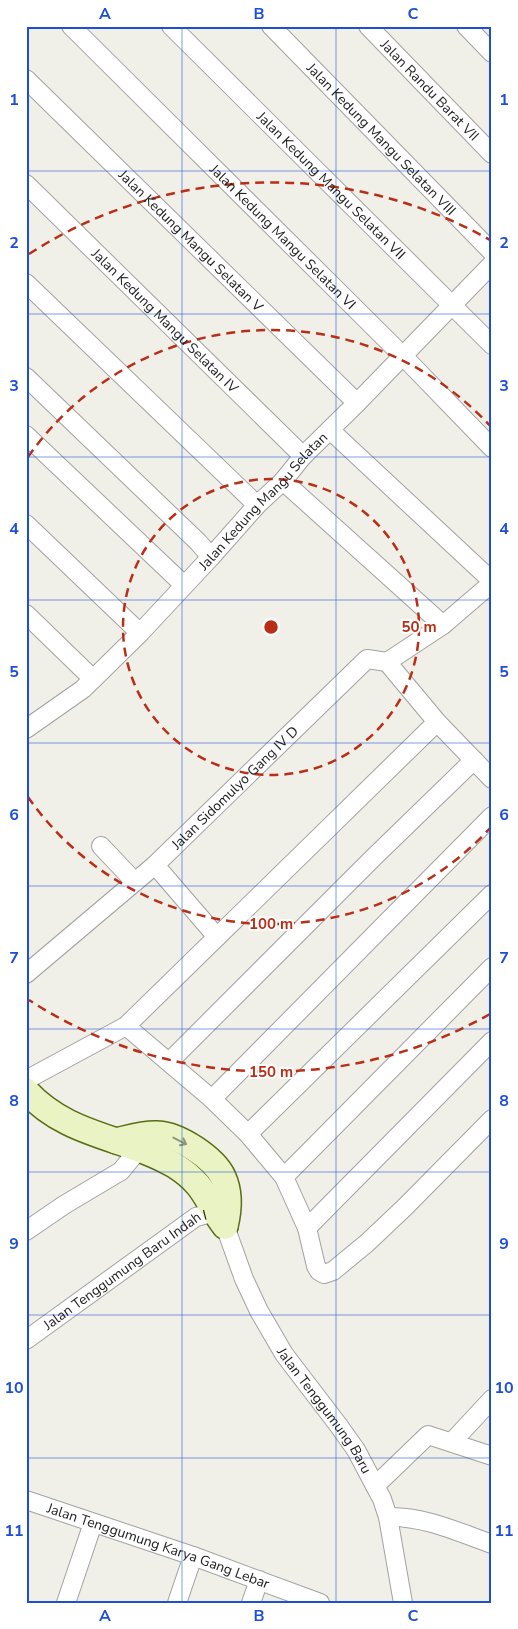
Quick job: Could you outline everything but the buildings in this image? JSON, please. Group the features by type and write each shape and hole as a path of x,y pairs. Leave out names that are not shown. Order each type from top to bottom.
{"street":[{"name":"Jalan Kedung Mangu Selatan VI","path":"71,26 403,356 492,448"},
{"name":"Jalan Kedung Mangu Selatan VII","path":"171,26 492,345"},
{"name":"Jalan Kedung Mangu Selatan VIII","path":"270,26 492,252"},
{"name":"Jalan Randu Barat VII","path":"368,26 492,154"},
{"path":"466,26 492,53"},
{"name":"Jalan Kedung Mangu Selatan V","path":"26,79 358,403"},
{"name":"Jalan Kedung Mangu Selatan IV","path":"26,184 304,456"},
{"name":"Jalan Kedung Mangu Selatan","path":"26,729 83,689 140,633 257,505 283,481 304,456 358,403 492,264"},
{"path":"26,283 257,505"},
{"path":"26,377 198,542 211,557"},
{"path":"330,430 492,582 443,625 387,662 437,722 492,779"},
{"path":"26,435 184,584"},
{"path":"283,481 443,625"},
{"path":"26,524 140,633"},
{"path":"26,614 93,679"},
{"name":"Jalan Sidomulyo Gang IV D","path":"155,866 367,658 387,662"},
{"path":"28,1096 126,1026 437,722"},
{"path":"170,1062 374,856 474,760"},
{"path":"212,1099 492,816"},
{"path":"101,846 135,882"},
{"path":"26,974 155,866 217,937"},
{"path":"248,1134 492,894"},
{"path":"284,1177 492,968"},
{"path":"126,1026 212,1099 248,1134 284,1177 307,1228 316,1266 321,1272 326,1274 330,1273 367,1243 492,1119"},
{"path":"307,1228 492,1041"},
{"name":"Jalan Tenggumung Baru","path":"28,1096 63,1120 79,1128 132,1142 175,1166 198,1185 223,1213 244,1279 258,1311 284,1354 356,1450 382,1499 388,1517 403,1603"},
{"path":"26,1231 64,1205 121,1171 132,1142"},
{"name":"Jalan Tenggumung Baru Indah I","path":"26,1340 196,1217 223,1213"},
{"path":"452,1442 492,1399"},
{"path":"375,1486 428,1435 492,1456"},
{"name":"Jalan Tenggumung Karya Gang Lebar","path":"26,1500 193,1556 320,1603"},
{"path":"388,1517 422,1520 492,1544"},
{"path":"66,1603 93,1523"},
{"path":"177,1603 193,1556"},
{"path":"251,1603 259,1580"}]}
